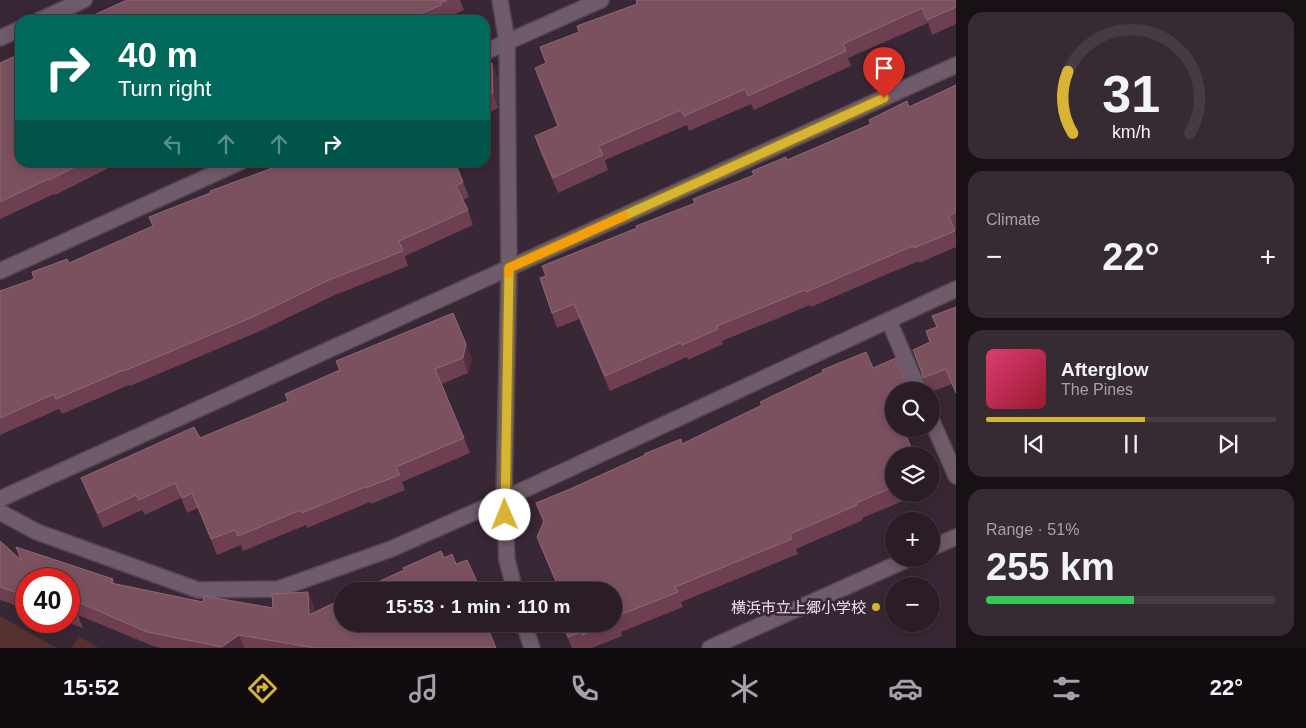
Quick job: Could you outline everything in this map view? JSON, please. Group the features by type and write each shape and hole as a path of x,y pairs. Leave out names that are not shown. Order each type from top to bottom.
{"street":[{"path":"51,15 84,0"},
{"path":"500,0 507,42 509,268 504,500 507,560 513,582"},
{"path":"490,50 601,0"},
{"path":"0,38 15,31"},
{"path":"0,499 956,65"},
{"path":"0,271 229,167"},
{"path":"0,512 37,532 198,590 278,589 391,549 504,500 956,289"},
{"path":"889,321 915,382"},
{"path":"939,437 956,476"},
{"path":"940,544 956,537"},
{"path":"710,648 890,567"},
{"path":"527,632 532,648"}],"shaded area":[{"path":"0,616 15,624 15,633 30,633 57,648 0,648"},
{"path":"80,637 99,648 71,648"}],"building":[{"path":"127,0 447,0 440,3 441,5 418,15 94,15"},
{"path":"636,0 956,0 956,7 927,20 922,8 843,44 846,51 748,96 745,89 684,116 681,110 599,146 603,155 553,178 535,136 558,126 535,68 546,63 540,47 579,32 577,26 637,4"},
{"path":"15,56 15,167 75,167 0,202 0,63"},
{"path":"492,63 493,93 490,94 490,64"},
{"path":"956,85 956,212 949,216 955,231 914,248 913,246 806,292 805,290 717,326 718,329 682,345 682,342 605,376 574,304 552,313 540,278 546,276 542,266 695,203 693,199 754,175 752,171 786,157 787,160 871,124 869,120 907,101 909,107"},
{"path":"269,167 457,167 463,182 456,186 468,210 399,241 403,251 329,280 253,317 124,371 56,399 54,394 0,418 0,291 34,279 32,272 67,259 69,263 153,226 149,217 210,193 210,191 270,169"},
{"path":"956,307 956,393 946,369 923,378 913,350 930,342 926,331 937,327 932,316"},
{"path":"453,313 466,344 463,358 435,369 464,438 396,467 400,475 302,513 301,510 238,536 235,530 211,539 192,493 182,498 175,483 139,500 136,495 98,513 81,478 194,427 200,438 288,401 285,394 340,370 336,361"},
{"path":"866,352 873,368 896,358 907,382 885,382 885,437 907,437 911,447 885,447 885,491 790,534 792,539 675,587 678,592 622,614 622,582 556,582 537,537 544,521 536,503 681,439 682,444 762,405 760,402 823,372 822,370"},
{"path":"0,541 22,561 16,547 80,568 15,568 15,592 0,587"},
{"path":"441,551 444,558 452,554 456,564 467,560 477,582 378,582 404,570 403,568"},
{"path":"80,568 113,579 111,583 203,602 204,596 273,608 272,594 308,592 309,615 334,603 334,632 489,632 496,648 315,648 239,635 222,647 147,632 80,603"},
{"path":"566,632 581,632 568,637"}],"slow traffic":[{"path":"509,273 509,268 624,216"}],"place":[{"name":"横浜市立上郷小学校","path":"876,607"}],"route":[{"path":"505,515 509,268 884,98"}]}
